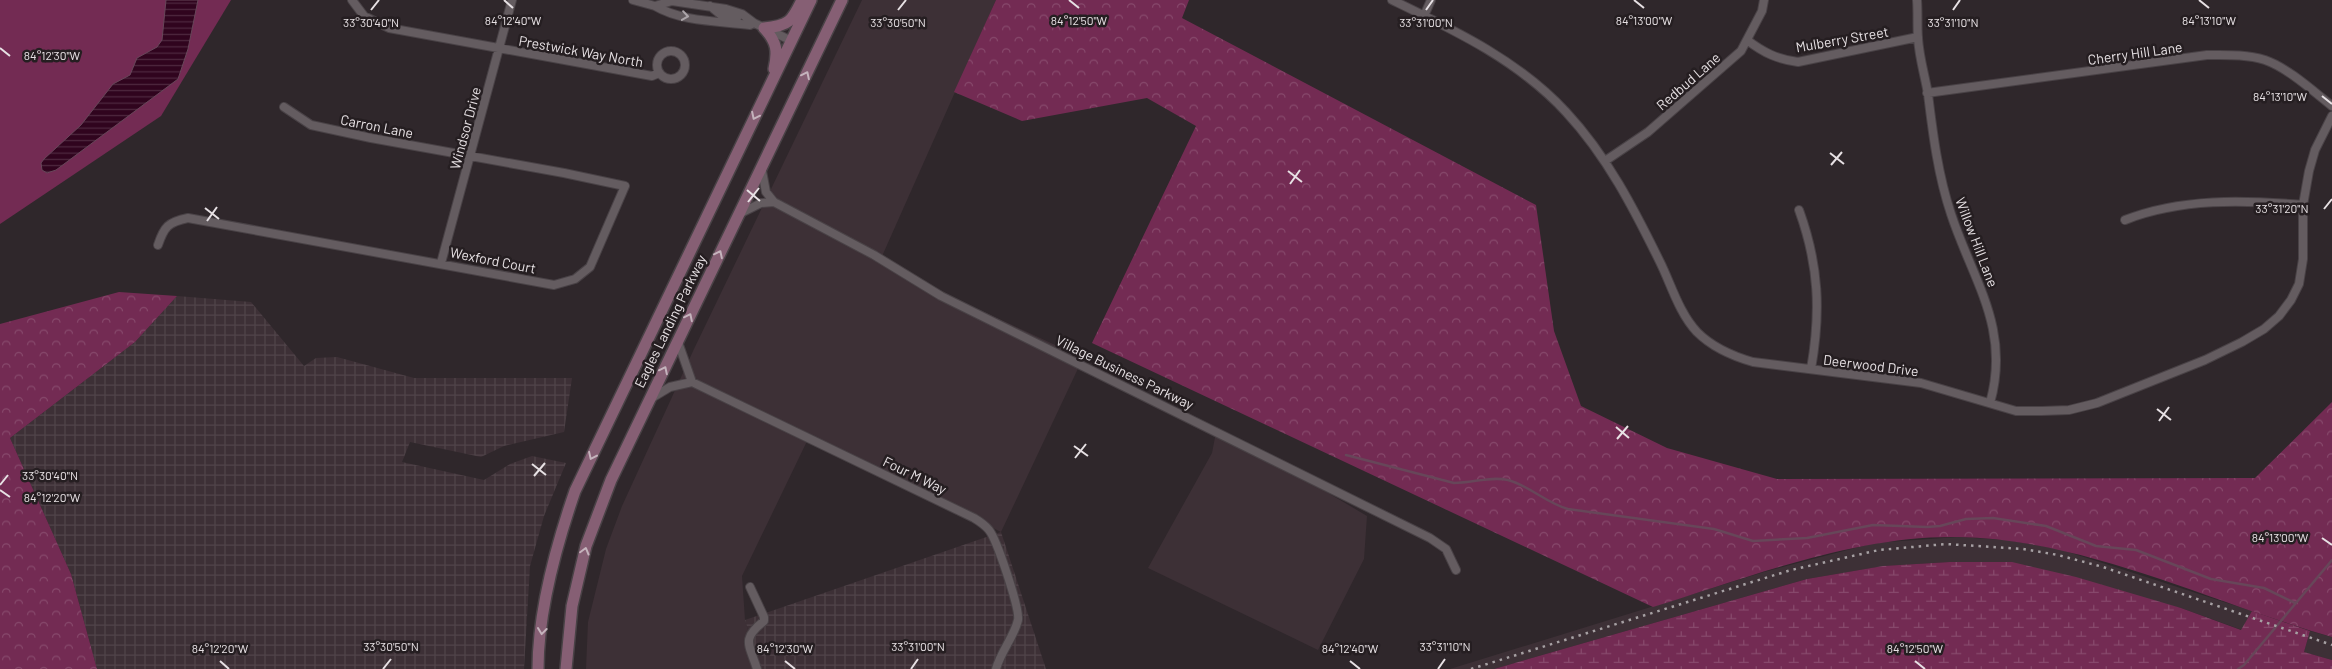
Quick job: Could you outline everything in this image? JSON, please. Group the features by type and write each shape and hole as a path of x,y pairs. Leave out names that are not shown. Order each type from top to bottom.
{"main road":[{"path":"756,24 785,24 793,18 802,0"},
{"name":"Eagles Landing Parkway","path":"538,669 546,593 558,540 576,491 811,0"},
{"name":"Eagles Landing Parkway","path":"566,669 572,606 586,546 611,480 842,0"},
{"path":"756,24 773,38 777,49 770,85"}],"street":[{"name":"Prestwick Way North","path":"352,0 364,16 389,28 652,76 659,73"},
{"name":"Windsor Drive","path":"441,263 512,0"},
{"path":"633,0 655,6 678,16 750,25 756,24"},
{"name":"Deerwood Drive","path":"1392,0 1476,43 1508,62 1566,112 1605,161 1628,197 1683,312 1696,330 1712,345 1734,357 1753,362 1842,375 1921,383 2016,411 2069,410 2097,403 2205,360 2264,329 2279,316 2291,300 2299,284 2303,258 2303,205 2314,150 2332,116"},
{"path":"1424,16 1431,0"},
{"name":"Redbud Lane","path":"1605,161 1648,132 1741,51 1762,11 1764,0"},
{"name":"Willow Hill Lane","path":"1917,0 1918,37 1936,154 1951,214 1983,294 1994,332 1998,362 1995,386 1990,403"},
{"path":"655,6 672,1 709,5 721,15 756,24 792,41"},
{"name":"Mulberry Street","path":"1747,40 1763,53 1781,60 1798,62 1918,37"},
{"name":"Cherry Hill Lane","path":"1927,93 2207,55 2236,54 2265,60 2309,87 2332,106"},
{"name":"Carron Lane","path":"284,107 311,125 470,157"},
{"name":"Wexford Court","path":"158,245 164,229 176,220 188,218 554,285 575,279 590,267 625,186 564,173 470,157"},
{"path":"761,166 766,192 774,202"},
{"path":"2124,220 2146,211 2211,202 2249,201 2303,205"},
{"path":"738,215 748,208 761,203 774,202"},
{"name":"Village Business Parkway","path":"774,202 874,255 941,296 1430,538 1446,549 1456,570"},
{"path":"1799,210 1810,240 1815,265 1817,333 1811,369"},
{"path":"650,399 670,387 692,382 683,362 678,341"},
{"name":"Four M Way","path":"692,382 974,518 988,528 998,545 1018,618 1014,632 1000,655 996,669"},
{"path":"750,587 764,617 764,621 751,631 748,639 757,669"}],"shaded area":[{"path":"166,0 198,0 188,49 178,79 56,170 47,173 42,170 41,163 44,159 81,125 113,84 130,75 137,58 157,47 162,40"},
{"path":"862,0 996,0 879,263 1083,358 1001,532 809,437 742,576 745,620 760,669 586,669 588,622 606,549 622,506 694,349"},
{"path":"177,296 251,302 304,366 316,358 337,357 414,378 572,378 564,432 504,446 481,457 410,442 402,462 484,480 510,464 532,456 566,463 544,516 530,566 524,669 97,669 71,574 10,438 135,342"},
{"path":"1217,427 1367,516 1364,559 1318,650 1148,568 1212,453"},
{"path":"1001,532 1046,669 760,669 745,620"},
{"path":"1957,537 2007,540 2059,549 2252,611 2242,630 2181,608 1950,562 1884,566 1807,579 1494,669 1450,669 1764,572 1874,543"},
{"path":"2310,631 2332,637 2332,660 2304,652"}],"green space":[{"path":"0,0 231,0 161,116 0,224"},
{"path":"996,0 1189,0 1182,18 1536,205 1554,331 1581,406 1667,448 1777,479 2255,478 2332,402 2332,637 2100,560 2006,540 1958,537 1920,538 1842,550 1765,571 1653,607 1092,343 1196,126 1147,98 1022,121 954,92"},
{"path":"119,292 177,296 135,342 10,438 71,574 97,669 0,669 0,324"},
{"path":"1950,562 2012,562 2076,577 2181,608 2241,630 2252,611 2310,631 2304,652 2332,660 2332,669 1494,669 1807,579 1883,566"}],"waterway":[{"path":"1346,455 1454,483 1495,479 1508,480 1524,486 1552,503 1568,509 1714,529 1753,541 1807,538 1873,525 1940,526 1966,519 1993,518 2046,526 2096,546 2136,550 2211,579 2264,588 2295,603"},
{"path":"2238,669 2244,665 2332,560"}],"railway":[{"path":"1471,669 1791,570 1879,550 1946,544 2023,549 2058,555 2103,567 2332,645"}]}
